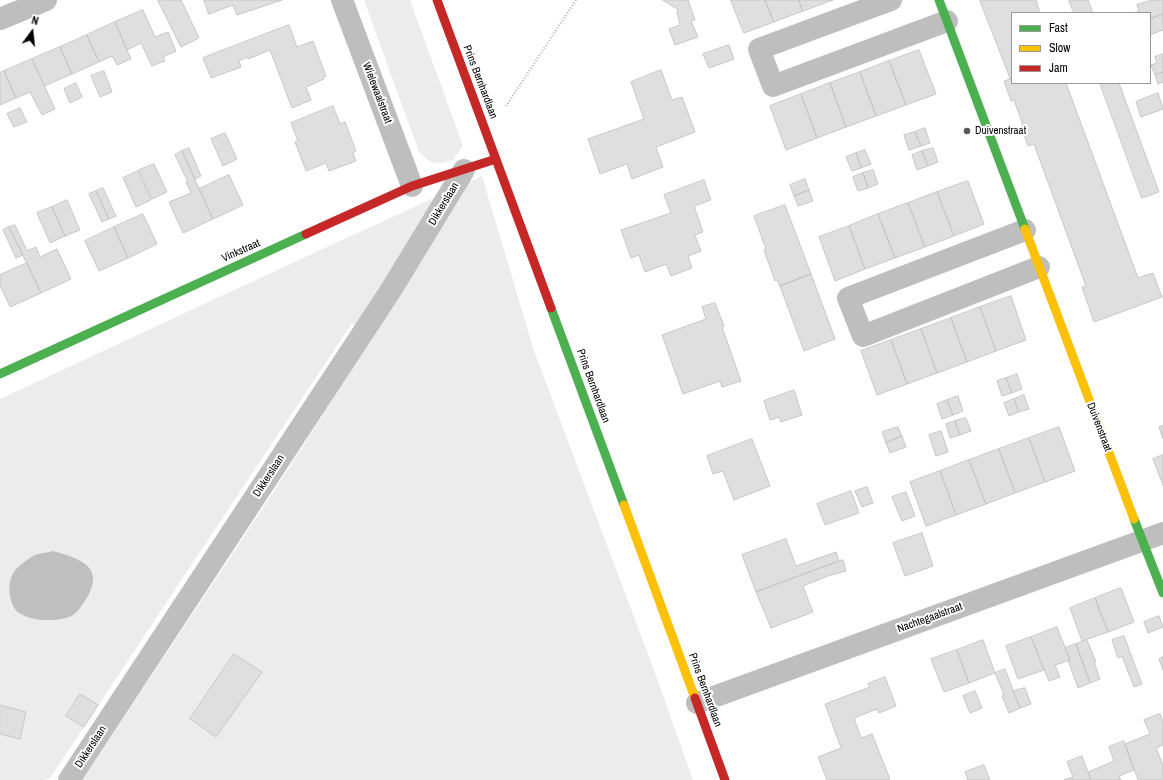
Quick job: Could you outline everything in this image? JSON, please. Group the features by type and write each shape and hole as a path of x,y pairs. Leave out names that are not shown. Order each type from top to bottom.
{"street":[{"path":"0,19 46,0"},
{"name":"Wielewaalstraat","path":"342,0 412,186"},
{"name":"Prins Bernhardlaan","path":"436,0 725,780"},
{"path":"891,0 759,49 773,86 947,21"},
{"name":"Duivenstraat","path":"939,0 1142,541 1163,593"},
{"name":"Vinkstraat","path":"0,374 412,186 496,159"},
{"name":"Dikkerslaan","path":"69,780 391,290 464,170"},
{"path":"1025,230 848,298 863,336 1039,267"},
{"name":"Nachtegaalstraat","path":"697,703 1163,533"}],"path":[{"path":"481,118 504,109 576,0"}],"shaded area":[{"path":"364,0 410,0 463,146 453,160 442,163 430,162 419,152"},
{"path":"482,176 534,351 651,662 693,780 82,780 262,509 367,344 352,323 50,778 44,780 0,780 0,399"},
{"path":"53,551 79,560 86,564 91,570 93,577 88,596 77,611 67,618 42,620 26,617 15,609 12,603 10,584 12,574 22,563 33,556"}],"building":[{"path":"181,0 199,38 181,47 158,1"},
{"path":"204,0 282,0 237,15 233,5 209,14"},
{"path":"663,0 688,0 695,20 691,21 698,37 675,45 669,29 680,25 677,12 678,10"},
{"path":"731,0 765,0 774,22 744,33"},
{"path":"765,0 799,0 803,11 774,22"},
{"path":"799,0 833,0 803,11"},
{"path":"980,0 1036,0 1040,12 1011,12 1011,84 1066,84 1138,278 1153,273 1162,297 1094,322 1082,287 1086,286 1034,144 1028,146 1021,126 1023,125 1014,100 1011,101 1004,81 1010,79"},
{"path":"1069,0 1088,0 1093,12 1074,12"},
{"path":"1152,0 1163,0 1163,14 1151,19 1151,12 1136,12 1139,11 1137,5"},
{"path":"143,10 155,37 168,32 176,51 163,57 165,61 152,66 141,43 127,50 115,22"},
{"path":"1163,14 1163,30 1151,35 1151,19"},
{"path":"115,22 131,59 117,65 112,56 99,62 87,35"},
{"path":"289,25 297,47 313,41 326,76 323,78 324,79 306,87 311,100 292,108 270,50 248,59 247,57 239,61 241,67 211,78 203,58"},
{"path":"87,35 99,62 72,74 60,47"},
{"path":"729,45 734,59 709,68 703,54"},
{"path":"60,47 72,74 44,86 32,59"},
{"path":"919,50 936,94 906,105 889,61"},
{"path":"1163,54 1163,72 1155,75 1151,65 1157,63 1155,57"},
{"path":"32,59 55,109 42,115 30,92 16,98 4,71"},
{"path":"889,61 906,105 876,116 860,72"},
{"path":"661,70 672,100 682,97 695,132 656,147 663,167 632,179 627,164 600,174 588,139 644,119 631,82"},
{"path":"4,71 16,98 0,105 0,73"},
{"path":"104,71 112,92 100,97 91,76"},
{"path":"860,72 876,116 846,127 830,83"},
{"path":"1163,72 1163,82 1158,84 1155,75"},
{"path":"76,83 82,97 70,103 64,89"},
{"path":"830,83 846,127 817,138 801,94"},
{"path":"1100,84 1119,84 1159,192 1142,198"},
{"path":"1158,93 1163,109 1141,117 1136,102"},
{"path":"801,94 817,138 786,150 770,106"},
{"path":"333,106 340,124 345,122 356,151 353,153 356,161 329,171 326,163 306,171 295,142 298,141 291,123"},
{"path":"20,108 27,122 14,127 7,114"},
{"path":"925,128 930,143 921,146 915,132"},
{"path":"915,132 921,146 909,150 904,135"},
{"path":"225,133 237,159 223,166 211,139"},
{"path":"189,148 201,176 195,179 182,151"},
{"path":"933,148 938,162 928,166 922,151"},
{"path":"865,150 871,164 861,168 856,153"},
{"path":"182,151 213,219 183,233 169,202 191,193 186,182 188,182 175,155"},
{"path":"922,151 928,166 917,170 912,155"},
{"path":"856,153 861,168 852,171 846,157"},
{"path":"154,164 167,192 152,199 139,170"},
{"path":"873,170 878,184 868,188 863,173"},
{"path":"138,171 151,200 136,207 123,178"},
{"path":"863,173 868,188 858,191 853,177"},
{"path":"229,175 243,205 213,219 199,189"},
{"path":"805,179 809,190 794,196 790,185"},
{"path":"704,180 711,200 694,206 703,232 695,235 701,251 688,256 692,268 671,276 666,264 645,272 639,255 631,258 621,230 671,213 664,195"},
{"path":"968,181 984,224 954,236 937,192"},
{"path":"103,188 116,216 109,219 96,191"},
{"path":"809,190 813,201 798,206 794,196"},
{"path":"96,191 109,219 102,222 89,194"},
{"path":"937,192 954,236 925,247 908,203"},
{"path":"67,200 80,230 65,236 52,207"},
{"path":"908,203 925,247 895,258 878,214"},
{"path":"785,205 811,274 780,286 777,280 775,281 764,250 766,249 754,216"},
{"path":"52,207 65,236 50,243 37,213"},
{"path":"143,214 157,244 128,258 114,227"},
{"path":"878,214 895,258 865,269 849,226"},
{"path":"15,225 27,251 36,247 40,257 57,249 71,279 41,293 9,227"},
{"path":"849,226 865,269 835,281 819,237"},
{"path":"9,227 23,255 16,258 3,230"},
{"path":"114,227 128,258 99,271 85,241"},
{"path":"27,263 41,293 10,307 0,285 0,275"},
{"path":"811,274 835,339 804,351 780,286"},
{"path":"1011,296 1026,340 996,351 980,307"},
{"path":"715,303 724,326 722,327 741,381 722,387 720,381 683,394 662,335 706,319 702,307"},
{"path":"980,307 996,351 967,362 951,318"},
{"path":"951,318 967,362 937,373 921,329"},
{"path":"921,329 937,373 907,384 891,340"},
{"path":"891,340 907,384 877,395 861,351"},
{"path":"1017,374 1022,389 1012,393 1006,378"},
{"path":"1006,378 1012,393 1002,396 997,381"},
{"path":"794,390 802,415 781,422 779,417 770,420 764,401"},
{"path":"1024,395 1029,409 1019,412 1014,399"},
{"path":"958,396 963,411 953,415 947,400"},
{"path":"1014,399 1019,412 1009,416 1004,403"},
{"path":"947,400 953,415 942,419 937,404"},
{"path":"966,418 971,431 960,435 955,421"},
{"path":"955,421 960,435 950,438 946,424"},
{"path":"1163,426 1163,439 1159,427"},
{"path":"898,427 902,436 886,443 882,432"},
{"path":"1059,427 1075,471 1045,482 1029,438"},
{"path":"941,431 948,452 936,456 929,435"},
{"path":"902,436 906,447 890,453 886,443"},
{"path":"1029,438 1045,482 1015,493 999,449"},
{"path":"752,439 770,486 734,500 723,471 713,474 707,456"},
{"path":"999,449 1015,493 986,504 969,460"},
{"path":"1163,455 1163,485 1153,459"},
{"path":"969,460 986,504 956,515 940,471"},
{"path":"940,471 956,515 926,526 910,482"},
{"path":"867,487 873,503 862,507 855,491"},
{"path":"851,491 859,513 825,525 817,504"},
{"path":"906,492 915,516 902,521 892,497"},
{"path":"922,533 933,566 905,576 893,543"},
{"path":"786,539 796,566 836,552 839,561 756,592 742,555"},
{"path":"843,560 846,571 828,576 803,586 813,612 771,628 756,592"},
{"path":"1121,588 1134,622 1108,632 1095,598"},
{"path":"1095,598 1108,632 1082,641 1070,608"},
{"path":"1159,616 1163,627 1148,633 1144,622"},
{"path":"1057,627 1070,660 1055,665 1060,677 1049,681 1031,637"},
{"path":"1124,636 1142,684 1134,687 1122,656 1118,658 1112,640"},
{"path":"1031,637 1044,670 1018,679 1006,646"},
{"path":"983,640 995,673 969,683 957,650"},
{"path":"1087,640 1096,662 1094,662 1100,679 1090,683 1076,644"},
{"path":"1076,644 1090,683 1078,688 1065,648"},
{"path":"957,650 969,683 944,692 931,659"},
{"path":"234,654 262,672 216,737 190,719"},
{"path":"1163,657 1163,670 1159,659"},
{"path":"1005,669 1020,708 1009,713 1002,696 1004,695 995,673"},
{"path":"885,677 896,706 879,713 877,709 854,718 861,738 872,734 890,779 827,780 818,757 841,748 825,704 870,687 868,684"},
{"path":"1025,688 1031,704 1020,708 1013,691"},
{"path":"975,691 982,708 970,713 963,696"},
{"path":"80,694 98,705 84,727 66,716"},
{"path":"0,705 26,712 20,739 0,734"},
{"path":"1160,714 1163,722 1163,745 1156,748 1163,765 1163,780 1138,780 1125,744 1150,734 1144,720"},
{"path":"1124,741 1134,770 1119,776 1121,780 1091,780 1088,772 1114,761 1109,747"},
{"path":"1082,756 1091,780 1064,780 1073,777 1067,762"},
{"path":"984,765 990,780 968,780 965,772"}],"traffic: fast":[{"path":"939,0 1025,229"},
{"path":"0,374 306,234"},
{"path":"551,308 624,505"},
{"path":"1134,519 1163,593"}],"traffic: slow":[{"path":"1025,229 1134,519"},
{"path":"624,505 695,698"}],"traffic: jam":[{"path":"437,0 551,308"},
{"path":"306,234 412,186 496,159"},
{"path":"695,698 725,780"}],"place":[{"name":"Duivenstraat","path":"967,131"}]}
